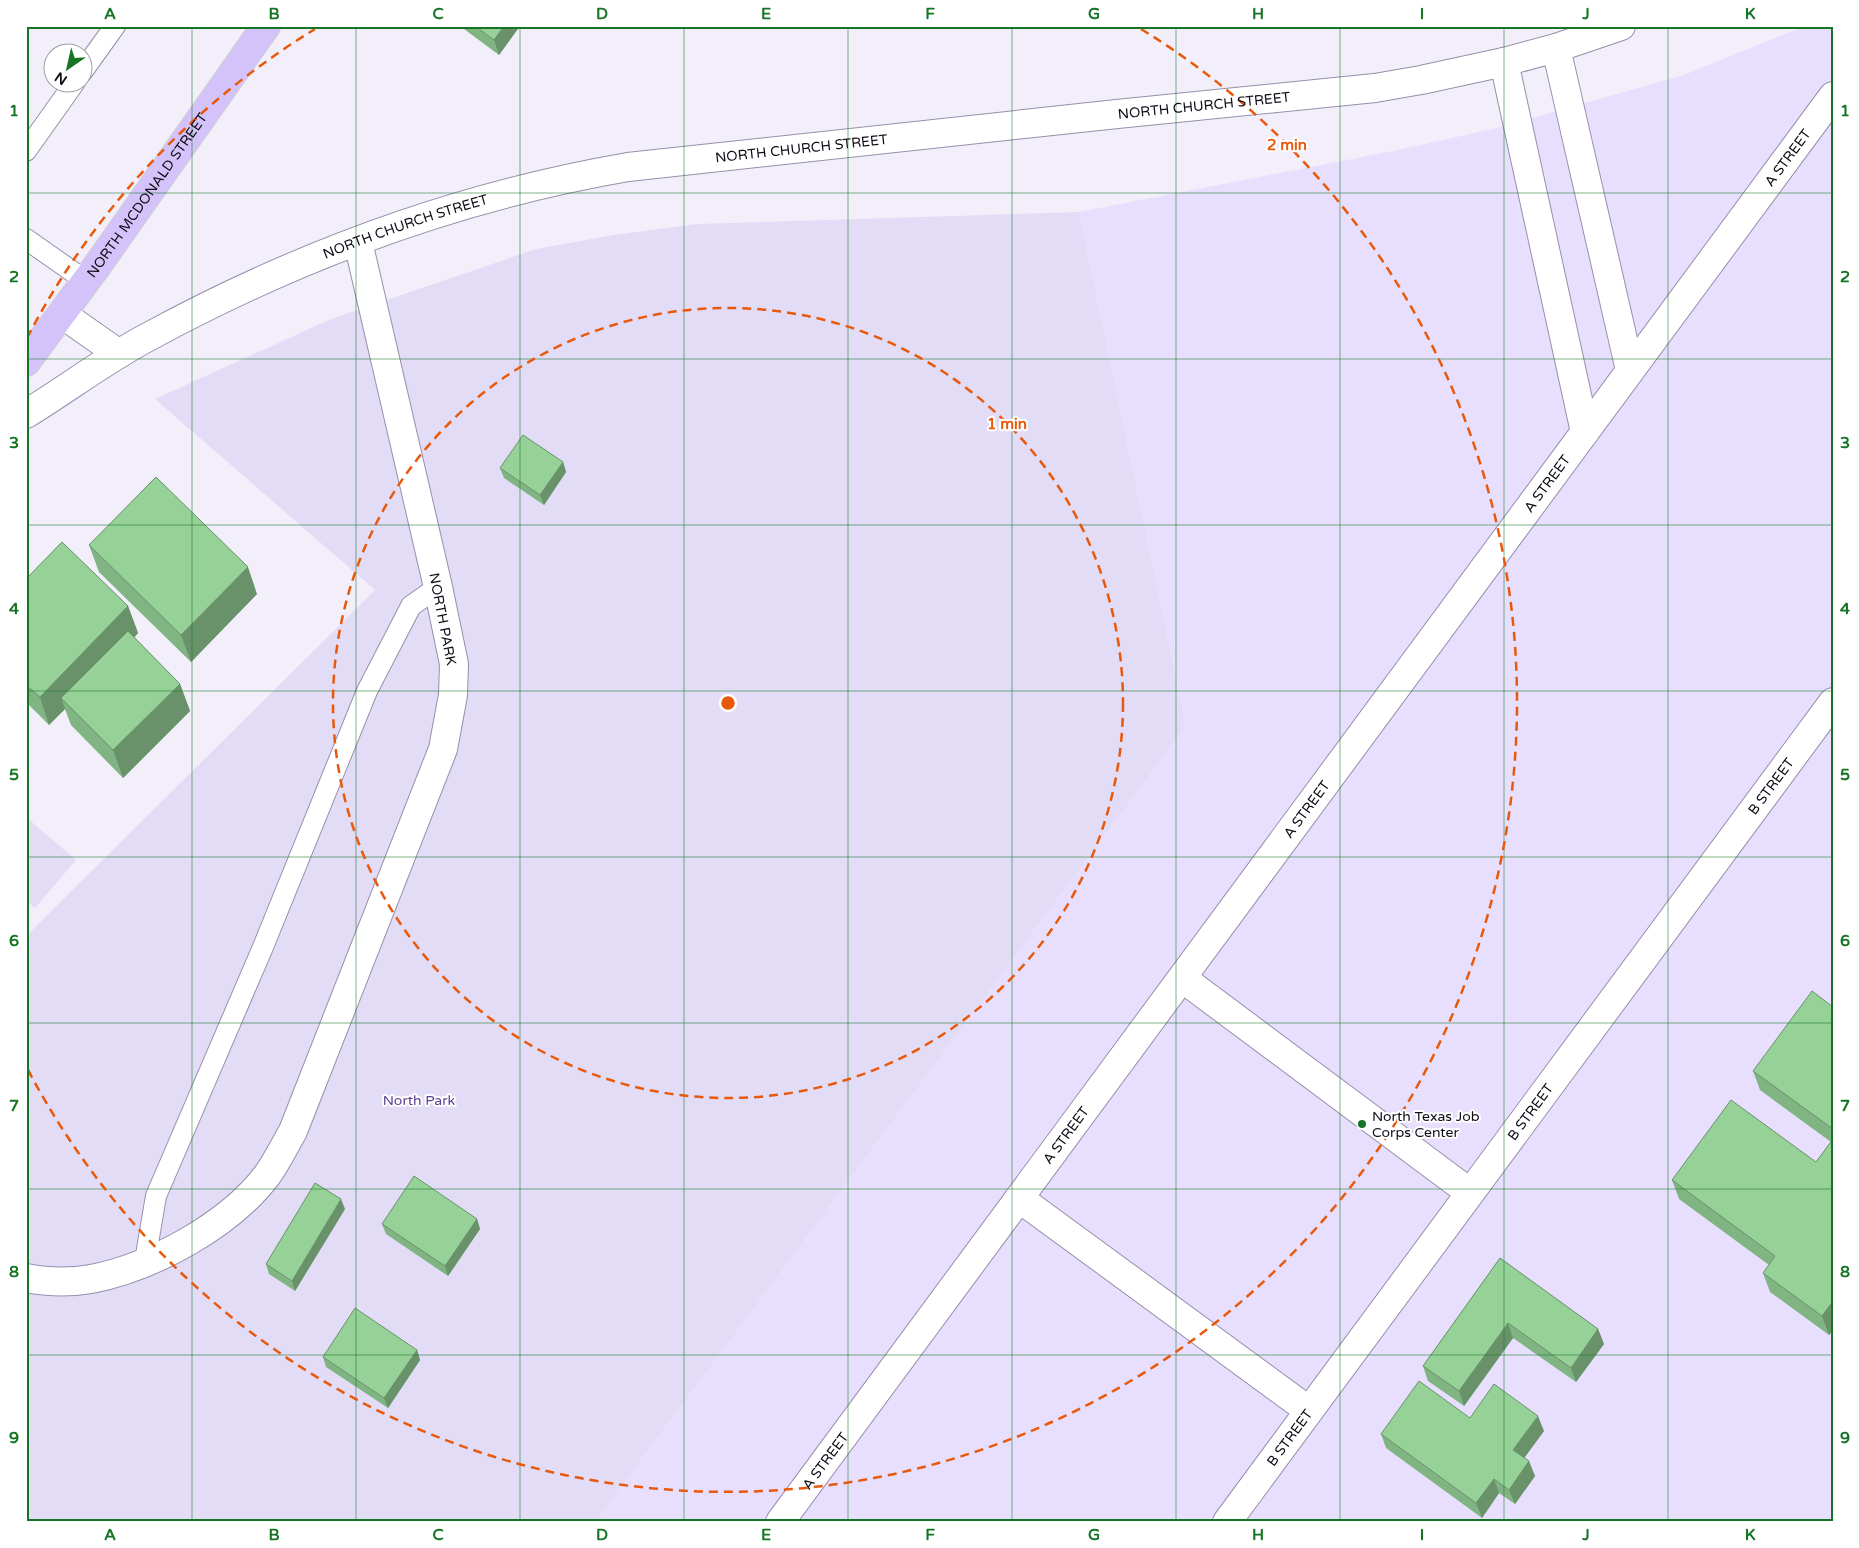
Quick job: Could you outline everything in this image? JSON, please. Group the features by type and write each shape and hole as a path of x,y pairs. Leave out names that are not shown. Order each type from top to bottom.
{"main road":[{"name":"NORTH MCDONALD STREET","path":"30,349 62,314 86,282 266,26"}],"street":[{"name":"NORTH CHURCH STREET","path":"26,414 146,338 236,291 358,242 494,196 628,167 1375,88 1504,62 1556,48 1621,26"},
{"path":"1556,48 1630,370"},
{"path":"1504,62 1585,432"},
{"name":"A STREET","path":"780,1522 1833,96"},
{"name":"NORTH PARK","path":"26,1278 44,1281 89,1279 108,1275 180,1246 227,1216 268,1174 293,1131 443,749 453,695 454,664 358,242"},
{"path":"62,314 119,354"},
{"name":"B STREET","path":"1227,1522 1469,1192 1833,702"},
{"path":"1182,978 1469,1192"},
{"path":"1019,1198 1308,1410"}],"lane":[{"path":"92,58 115,26"},
{"path":"26,151 68,92"},
{"path":"26,239 86,282"},
{"path":"145,1261 156,1196 263,947 366,692 411,606 438,587"}],"shaded area":[{"name":"North Texas Job Corps Center","path":"1805,26 1833,26 1833,1522 595,1522 1186,726 1079,212 1398,150 1497,128 1684,75"}],"green space":[{"name":"North Park","path":"1079,212 1186,726 595,1522 26,1522 26,936 375,590 155,399 331,319 536,249 614,235 697,224"},
{"path":"26,817 76,860 35,908 26,901"}],"building":[{"path":"475,26 504,26 494,40"},
{"path":"523,435 563,462 540,495 500,468"},
{"path":"156,477 248,567 181,635 89,545"},
{"path":"62,542 128,606 40,697 26,685 26,579"},
{"path":"128,631 180,684 113,750 61,698"},
{"path":"1812,991 1833,1007 1833,1129 1753,1071"},
{"path":"1731,1100 1816,1162 1833,1139 1833,1301 1822,1316 1763,1273 1775,1256 1672,1180"},
{"path":"414,1176 477,1219 445,1266 382,1224"},
{"path":"315,1183 341,1199 292,1281 266,1264"},
{"path":"1500,1258 1598,1329 1571,1368 1508,1323 1459,1391 1423,1366"},
{"path":"355,1308 417,1350 384,1398 323,1357"},
{"path":"1419,1381 1470,1418 1494,1384 1538,1416 1513,1450 1529,1461 1509,1490 1494,1479 1476,1503 1381,1434"}],"place":[{"name":"North Texas Job Corps Center","path":"1362,1124"}]}
